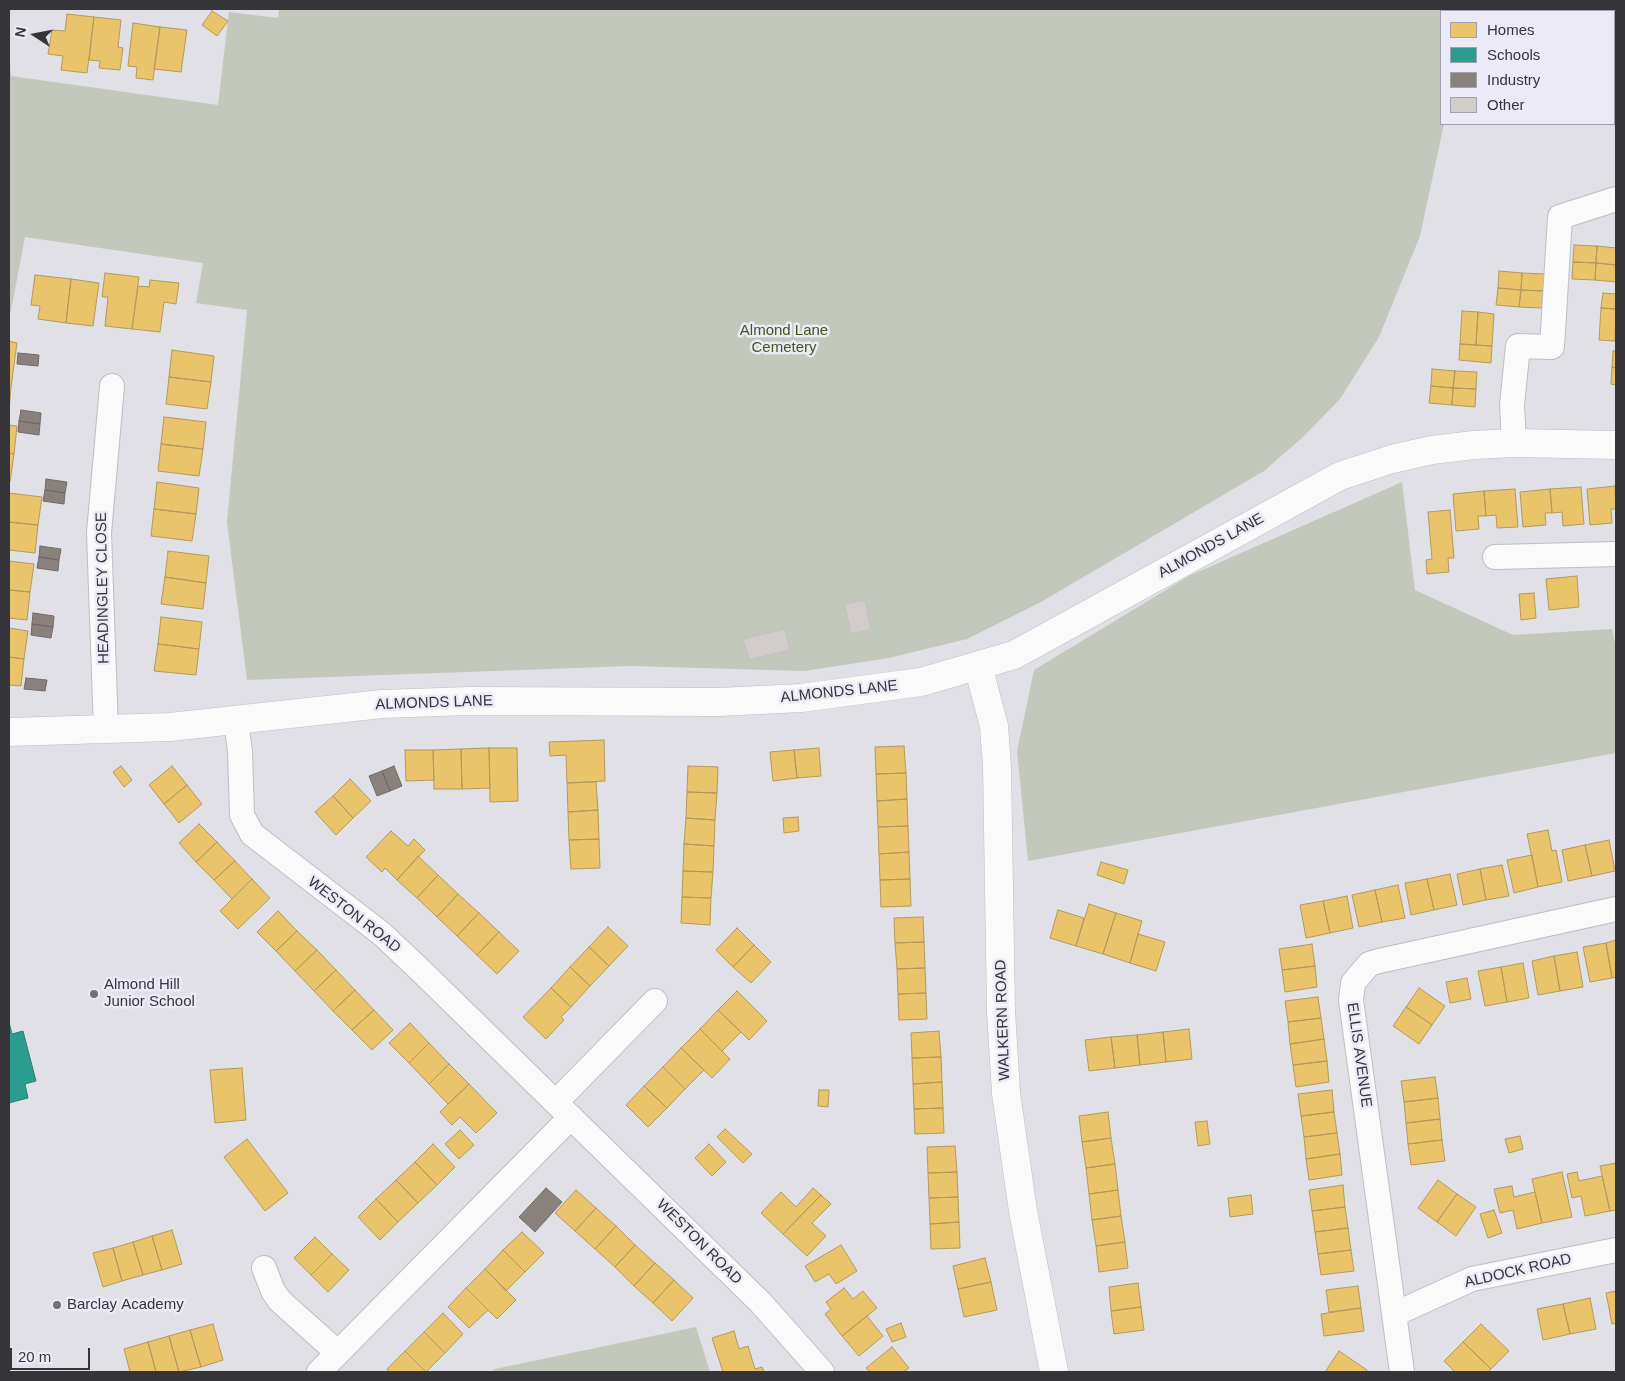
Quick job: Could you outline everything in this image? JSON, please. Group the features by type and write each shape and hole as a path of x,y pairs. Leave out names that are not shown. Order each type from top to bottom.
{"street":[{"path":"1514,443 1512,405 1518,346 1552,347 1560,218 1616,199"},
{"name":"HEADINGLEY CLOSE","path":"106,730 99,533 112,386"},
{"name":"ALMONDS LANE","path":"9,732 106,730 236,721 382,704 469,701 718,702 801,698 921,682 1014,655 1340,476 1392,459 1432,450 1514,443 1616,445"},
{"path":"1495,557 1616,554"},
{"name":"WALKERN ROAD","path":"978,666 994,726 997,766 1001,1011 1006,1093 1023,1211 1054,1372"},
{"name":"WESTON ROAD","path":"236,721 240,751 242,816 252,834 382,934 761,1303 822,1372"},
{"name":"ELLIS AVENUE","path":"1402,1372 1351,1000 1356,978 1369,964 1379,960 1616,909"},
{"path":"319,1372 564,1110 654,1000"},
{"name":"ALDOCK ROAD","path":"1395,1314 1449,1287 1472,1279 1616,1250"},
{"path":"264,1268 273,1292 280,1301 338,1353"}],"green space":[{"name":"Almond Lane Cemetery","path":"279,9 1469,9 1440,10 1440,125 1444,125 1420,236 1379,337 1340,399 1303,437 1264,471 1041,602 967,639 889,658 804,671 630,666 247,680 227,522 247,310 196,303 203,263 25,237 9,321 9,47 11,76 218,105 229,12 278,18"},
{"path":"1402,482 1415,590 1513,635 1612,629 1616,648 1616,753 1028,861 1017,751 1034,670 1189,576"},
{"path":"696,1327 710,1372 491,1372 495,1369"}],"building: Homes":[{"path":"212,11 228,21 217,36 202,25"},
{"path":"67,14 94,17 87,73 61,70 63,56 48,54 52,30 65,31"},
{"path":"94,17 121,20 118,47 123,48 120,70 99,68 100,61 89,60"},
{"path":"133,23 160,27 153,80 136,78 137,67 128,66"},
{"path":"160,27 187,30 181,72 154,69"},
{"path":"1574,245 1597,246 1596,263 1573,262"},
{"path":"1597,246 1616,248 1616,265 1596,263"},
{"path":"1573,262 1596,263 1595,280 1572,279"},
{"path":"1596,263 1616,265 1616,282 1595,280"},
{"path":"1499,271 1522,273 1521,290 1498,288"},
{"path":"105,273 139,277 132,329 105,326 108,297 102,297"},
{"path":"1522,273 1545,274 1543,291 1521,290"},
{"path":"35,275 71,279 66,323 38,319 40,306 31,305"},
{"path":"71,279 99,283 93,326 66,323"},
{"path":"150,280 179,283 176,304 164,302 160,332 132,329 138,286 149,287"},
{"path":"1498,288 1521,290 1519,307 1496,305"},
{"path":"1521,290 1543,291 1542,308 1519,307"},
{"path":"1603,293 1616,294 1616,309 1601,308"},
{"path":"1601,308 1616,309 1615,341 1599,340"},
{"path":"1462,311 1478,312 1476,345 1460,344"},
{"path":"1478,312 1494,314 1492,346 1476,345"},
{"path":"9,341 17,343 11,387 9,386"},
{"path":"1460,344 1492,346 1491,363 1459,360"},
{"path":"172,350 214,356 211,382 169,377"},
{"path":"1613,351 1616,351 1616,368 1612,367"},
{"path":"1612,367 1616,368 1616,385 1611,384"},
{"path":"1432,369 1455,371 1453,388 1431,386"},
{"path":"1455,371 1477,372 1476,389 1453,388"},
{"path":"169,377 211,382 207,409 166,404"},
{"path":"9,386 11,387 9,411"},
{"path":"1431,386 1453,388 1452,405 1429,403"},
{"path":"1453,388 1476,389 1475,407 1452,405"},
{"path":"164,417 206,422 203,449 161,444"},
{"path":"9,425 17,426 14,454 9,453"},
{"path":"161,444 203,449 199,476 158,471"},
{"path":"9,453 14,454 10,482 9,481"},
{"path":"157,482 199,488 196,514 154,509"},
{"path":"1615,486 1616,509 1611,509 1612,523 1590,525 1587,489"},
{"path":"1581,487 1584,524 1563,526 1562,512 1552,513 1550,489"},
{"path":"1515,489 1518,527 1497,528 1496,515 1486,516 1484,491"},
{"path":"1550,489 1552,513 1545,513 1546,525 1523,527 1520,492"},
{"path":"1484,491 1486,516 1478,516 1479,529 1456,531 1453,494"},
{"path":"9,493 42,497 38,525 9,522"},
{"path":"154,509 196,514 192,541 151,536"},
{"path":"1450,510 1454,558 1448,558 1449,572 1427,574 1426,560 1432,559 1428,512"},
{"path":"9,522 38,525 35,553 9,550"},
{"path":"168,551 209,556 206,583 165,577"},
{"path":"9,561 34,564 30,592 9,590"},
{"path":"1577,576 1579,607 1549,610 1546,579"},
{"path":"165,577 206,583 203,609 161,604"},
{"path":"9,590 30,592 27,620 9,618"},
{"path":"1534,593 1536,618 1521,620 1519,594"},
{"path":"161,617 202,622 199,649 158,644"},
{"path":"9,628 28,631 24,659 9,657"},
{"path":"158,644 199,649 196,675 154,671"},
{"path":"9,657 24,659 21,686 9,685"},
{"path":"604,740 605,781 567,783 566,755 550,756 549,742"},
{"path":"904,746 906,773 876,774 875,747"},
{"path":"489,748 490,788 462,789 461,749"},
{"path":"489,748 517,748 518,801 490,802"},
{"path":"819,748 821,776 797,778 794,750"},
{"path":"461,749 462,789 434,789 433,750"},
{"path":"405,750 433,750 434,780 406,781"},
{"path":"794,750 797,778 773,781 770,752"},
{"path":"121,766 132,780 124,787 113,772"},
{"path":"172,766 187,785 164,804 149,785"},
{"path":"688,766 718,767 717,793 687,792"},
{"path":"906,773 907,799 877,801 876,774"},
{"path":"350,779 371,801 353,818 333,796"},
{"path":"596,782 598,810 568,812 567,783"},
{"path":"187,785 202,804 179,823 164,804"},
{"path":"687,792 717,793 715,820 686,818"},
{"path":"333,796 353,818 336,835 315,812"},
{"path":"907,799 908,826 878,827 877,801"},
{"path":"598,810 599,839 569,840 568,812"},
{"path":"798,817 799,831 784,833 783,818"},
{"path":"686,818 715,820 714,846 684,844"},
{"path":"199,824 217,842 196,862 179,843"},
{"path":"908,826 909,852 879,854 878,827"},
{"path":"1548,830 1552,851 1556,850 1562,882 1538,887 1527,834"},
{"path":"391,831 408,846 414,839 425,850 397,880 385,868 382,872 366,857"},
{"path":"599,839 600,868 571,869 569,840"},
{"path":"1609,840 1615,871 1592,876 1585,845"},
{"path":"217,842 235,861 214,880 196,862"},
{"path":"684,844 714,846 713,872 683,871"},
{"path":"1585,845 1592,876 1568,881 1562,850"},
{"path":"909,852 910,879 880,880 879,854"},
{"path":"1532,855 1538,887 1514,893 1507,860"},
{"path":"418,856 438,875 417,898 397,880"},
{"path":"235,861 252,879 232,899 214,880"},
{"path":"1101,862 1128,870 1124,884 1097,875"},
{"path":"1502,865 1509,896 1486,900 1480,869"},
{"path":"1480,869 1486,900 1463,905 1457,874"},
{"path":"683,871 713,872 711,898 682,897"},
{"path":"1450,874 1457,905 1434,910 1427,879"},
{"path":"438,875 458,894 437,917 417,898"},
{"path":"252,879 270,898 238,929 220,911"},
{"path":"910,879 911,906 881,907 880,880"},
{"path":"1427,879 1434,910 1411,915 1405,883"},
{"path":"1398,885 1405,918 1382,922 1375,890"},
{"path":"1375,890 1382,922 1359,927 1352,895"},
{"path":"458,894 479,913 457,936 437,917"},
{"path":"1347,896 1353,928 1330,933 1323,901"},
{"path":"682,897 711,898 710,925 681,923"},
{"path":"1323,901 1330,933 1306,938 1300,905"},
{"path":"1089,904 1116,913 1103,954 1076,946"},
{"path":"1058,910 1084,918 1076,946 1050,938"},
{"path":"278,911 297,931 276,951 257,932"},
{"path":"479,913 499,932 477,955 457,936"},
{"path":"1116,913 1142,921 1130,963 1103,954"},
{"path":"923,917 924,942 895,943 894,918"},
{"path":"608,927 628,946 609,966 589,947"},
{"path":"737,928 754,945 733,967 716,950"},
{"path":"297,931 317,950 295,971 276,951"},
{"path":"499,932 519,951 497,974 477,955"},
{"path":"1138,934 1165,942 1156,971 1130,963"},
{"path":"1616,940 1616,977 1612,978 1606,943"},
{"path":"924,942 925,968 897,969 895,943"},
{"path":"1606,943 1612,978 1590,982 1583,947"},
{"path":"1312,944 1315,966 1282,970 1279,949"},
{"path":"754,945 771,962 751,983 733,967"},
{"path":"589,947 609,966 590,986 570,967"},
{"path":"317,950 336,970 314,991 295,971"},
{"path":"1577,952 1583,987 1560,991 1554,956"},
{"path":"1554,956 1560,991 1538,995 1532,961"},
{"path":"1523,963 1529,998 1507,1002 1501,967"},
{"path":"1315,966 1317,987 1285,992 1282,970"},
{"path":"570,967 590,986 571,1007 551,988"},
{"path":"1501,967 1507,1002 1485,1006 1478,971"},
{"path":"925,968 926,993 898,994 897,969"},
{"path":"336,970 355,990 333,1011 314,991"},
{"path":"1467,978 1471,999 1450,1003 1446,982"},
{"path":"551,988 571,1007 561,1017 564,1020 546,1039 523,1017"},
{"path":"1419,988 1445,1006 1432,1025 1406,1007"},
{"path":"355,990 374,1010 352,1030 333,1011"},
{"path":"737,991 767,1021 749,1040 718,1010"},
{"path":"926,993 927,1019 899,1020 898,994"},
{"path":"1318,997 1321,1018 1288,1022 1285,1001"},
{"path":"1406,1007 1432,1025 1419,1044 1393,1026"},
{"path":"374,1010 393,1030 372,1050 352,1030"},
{"path":"718,1010 741,1032 722,1051 700,1029"},
{"path":"1321,1018 1324,1039 1290,1044 1288,1022"},
{"path":"410,1023 429,1043 409,1063 389,1043"},
{"path":"700,1029 730,1059 712,1078 681,1048"},
{"path":"1189,1029 1192,1059 1166,1062 1163,1032"},
{"path":"939,1031 941,1057 912,1058 911,1033"},
{"path":"1163,1032 1166,1062 1140,1065 1137,1035"},
{"path":"1137,1035 1140,1065 1115,1068 1111,1037"},
{"path":"1111,1037 1115,1068 1089,1071 1085,1040"},
{"path":"1324,1039 1327,1061 1293,1065 1290,1044"},
{"path":"429,1043 449,1064 429,1084 409,1063"},
{"path":"681,1048 704,1070 685,1089 663,1067"},
{"path":"941,1057 942,1082 913,1084 912,1058"},
{"path":"1327,1061 1329,1082 1296,1087 1293,1065"},
{"path":"449,1064 469,1084 448,1104 429,1084"},
{"path":"663,1067 685,1089 667,1108 644,1086"},
{"path":"242,1068 246,1120 215,1123 210,1070"},
{"path":"1435,1077 1438,1098 1404,1102 1401,1081"},
{"path":"942,1082 943,1108 914,1109 913,1084"},
{"path":"469,1084 497,1113 476,1133 460,1117 452,1125 440,1112"},
{"path":"644,1086 667,1108 648,1127 626,1105"},
{"path":"819,1090 829,1090 828,1107 818,1106"},
{"path":"1332,1090 1334,1112 1301,1116 1298,1094"},
{"path":"1438,1098 1440,1119 1406,1123 1404,1102"},
{"path":"943,1108 944,1133 915,1134 914,1109"},
{"path":"1108,1112 1111,1138 1082,1142 1079,1116"},
{"path":"1334,1112 1337,1133 1304,1137 1301,1116"},
{"path":"1440,1119 1442,1140 1408,1144 1406,1123"},
{"path":"1207,1121 1210,1144 1198,1146 1195,1122"},
{"path":"725,1129 752,1154 743,1163 717,1137"},
{"path":"460,1130 474,1145 459,1159 445,1144"},
{"path":"1337,1133 1340,1154 1306,1159 1304,1137"},
{"path":"1520,1136 1523,1149 1509,1153 1505,1139"},
{"path":"1111,1138 1115,1164 1086,1168 1082,1142"},
{"path":"247,1139 288,1193 265,1211 224,1157"},
{"path":"1442,1140 1445,1161 1411,1165 1408,1144"},
{"path":"433,1144 455,1167 437,1185 415,1162"},
{"path":"709,1144 726,1162 712,1176 695,1158"},
{"path":"955,1146 957,1172 928,1173 927,1147"},
{"path":"1340,1154 1342,1175 1309,1180 1306,1159"},
{"path":"415,1162 437,1185 418,1203 396,1180"},
{"path":"1616,1163 1616,1210 1610,1211 1600,1166"},
{"path":"1115,1164 1118,1190 1089,1194 1086,1168"},
{"path":"957,1172 958,1197 929,1198 928,1173"},
{"path":"1562,1172 1572,1217 1542,1223 1532,1179"},
{"path":"1577,1172 1579,1181 1602,1176 1610,1211 1585,1216 1581,1196 1572,1198 1567,1174"},
{"path":"396,1180 418,1203 398,1222 376,1199"},
{"path":"1438,1180 1457,1194 1437,1222 1418,1208"},
{"path":"1343,1185 1345,1207 1312,1211 1309,1190"},
{"path":"1512,1186 1514,1197 1535,1192 1542,1223 1517,1229 1513,1210 1500,1213 1494,1189"},
{"path":"813,1188 821,1195 783,1234 761,1213 781,1192 796,1207"},
{"path":"576,1190 596,1208 575,1231 555,1213"},
{"path":"1118,1190 1121,1216 1092,1220 1089,1194"},
{"path":"1457,1194 1476,1207 1456,1236 1437,1222"},
{"path":"821,1195 831,1204 812,1223 826,1236 807,1256 783,1234"},
{"path":"1251,1195 1253,1214 1230,1217 1228,1198"},
{"path":"958,1197 959,1222 930,1224 929,1198"},
{"path":"376,1199 398,1222 380,1240 358,1217"},
{"path":"1345,1207 1348,1228 1315,1232 1312,1211"},
{"path":"596,1208 616,1226 595,1249 575,1231"},
{"path":"1494,1210 1502,1233 1488,1238 1480,1214"},
{"path":"1121,1216 1125,1242 1096,1246 1092,1220"},
{"path":"959,1222 960,1248 931,1249 930,1224"},
{"path":"616,1226 635,1245 615,1267 595,1249"},
{"path":"1348,1228 1351,1250 1318,1254 1315,1232"},
{"path":"172,1230 182,1264 162,1270 152,1236"},
{"path":"522,1232 544,1253 525,1272 503,1250"},
{"path":"152,1236 162,1270 143,1275 133,1242"},
{"path":"315,1237 332,1254 311,1275 294,1258"},
{"path":"133,1242 143,1275 122,1281 113,1248"},
{"path":"1125,1242 1128,1268 1099,1272 1096,1246"},
{"path":"635,1245 655,1263 634,1286 615,1267"},
{"path":"841,1245 857,1271 836,1284 829,1274 815,1282 805,1266"},
{"path":"113,1248 122,1281 103,1287 93,1253"},
{"path":"503,1250 525,1272 506,1291 485,1269"},
{"path":"1351,1250 1354,1271 1321,1275 1318,1254"},
{"path":"332,1254 349,1270 328,1292 311,1275"},
{"path":"985,1258 991,1282 958,1289 953,1266"},
{"path":"655,1263 674,1280 653,1303 634,1286"},
{"path":"485,1269 516,1300 497,1319 466,1288"},
{"path":"674,1280 693,1298 672,1321 653,1303"},
{"path":"991,1282 997,1310 964,1317 958,1289"},
{"path":"1138,1283 1141,1307 1111,1311 1109,1287"},
{"path":"1358,1286 1361,1308 1329,1312 1326,1290"},
{"path":"466,1288 488,1310 469,1328 448,1307"},
{"path":"844,1288 853,1299 863,1291 877,1308 842,1336 825,1314 831,1309 826,1302"},
{"path":"1616,1291 1616,1323 1612,1324 1606,1293"},
{"path":"1590,1298 1596,1329 1570,1334 1563,1304"},
{"path":"1563,1304 1570,1334 1543,1340 1537,1309"},
{"path":"1141,1307 1144,1330 1114,1334 1111,1311"},
{"path":"1361,1308 1364,1331 1324,1336 1321,1314"},
{"path":"443,1313 463,1334 445,1353 424,1332"},
{"path":"867,1316 883,1336 859,1356 842,1336"},
{"path":"901,1323 906,1337 892,1342 886,1329"},
{"path":"213,1324 223,1360 201,1367 190,1330"},
{"path":"1481,1324 1509,1351 1491,1369 1463,1342"},
{"path":"190,1330 201,1367 179,1372 169,1336"},
{"path":"734,1331 739,1349 748,1346 755,1369 762,1367 764,1372 723,1372 712,1338"},
{"path":"424,1332 445,1353 426,1372 405,1351"},
{"path":"169,1336 179,1372 156,1372 148,1342"},
{"path":"148,1342 156,1372 130,1372 124,1349"},
{"path":"1463,1342 1491,1369 1488,1372 1455,1372 1444,1361"},
{"path":"892,1347 909,1368 903,1372 870,1372 866,1368"},
{"path":"405,1351 426,1372 389,1372 387,1369"},
{"path":"1339,1351 1367,1370 1366,1372 1325,1372"}],"building: Schools":[{"path":"9,1022 12,1034 23,1031 36,1081 25,1084 28,1098 9,1103"}],"building: Industry":[{"path":"18,353 39,355 38,366 17,364"},
{"path":"21,410 41,413 40,424 19,421"},
{"path":"19,421 40,424 39,435 18,432"},
{"path":"46,479 67,482 65,493 45,490"},
{"path":"45,490 65,493 64,504 43,501"},
{"path":"40,546 61,549 59,560 39,557"},
{"path":"39,557 59,560 58,571 37,568"},
{"path":"33,613 54,616 53,627 32,624"},
{"path":"32,624 53,627 51,638 31,635"},
{"path":"26,678 47,680 45,691 24,689"},
{"path":"394,766 402,786 390,791 382,771"},
{"path":"382,771 390,791 377,796 369,776"},
{"path":"546,1188 562,1202 535,1232 519,1217"}],"building: Other":[{"path":"865,600 871,630 851,634 845,604"},
{"path":"785,629 790,650 749,660 743,639"}],"place":[{"name":"Almond Hill Junior School","path":"94,994"},
{"name":"Barclay Academy","path":"57,1305"}]}
